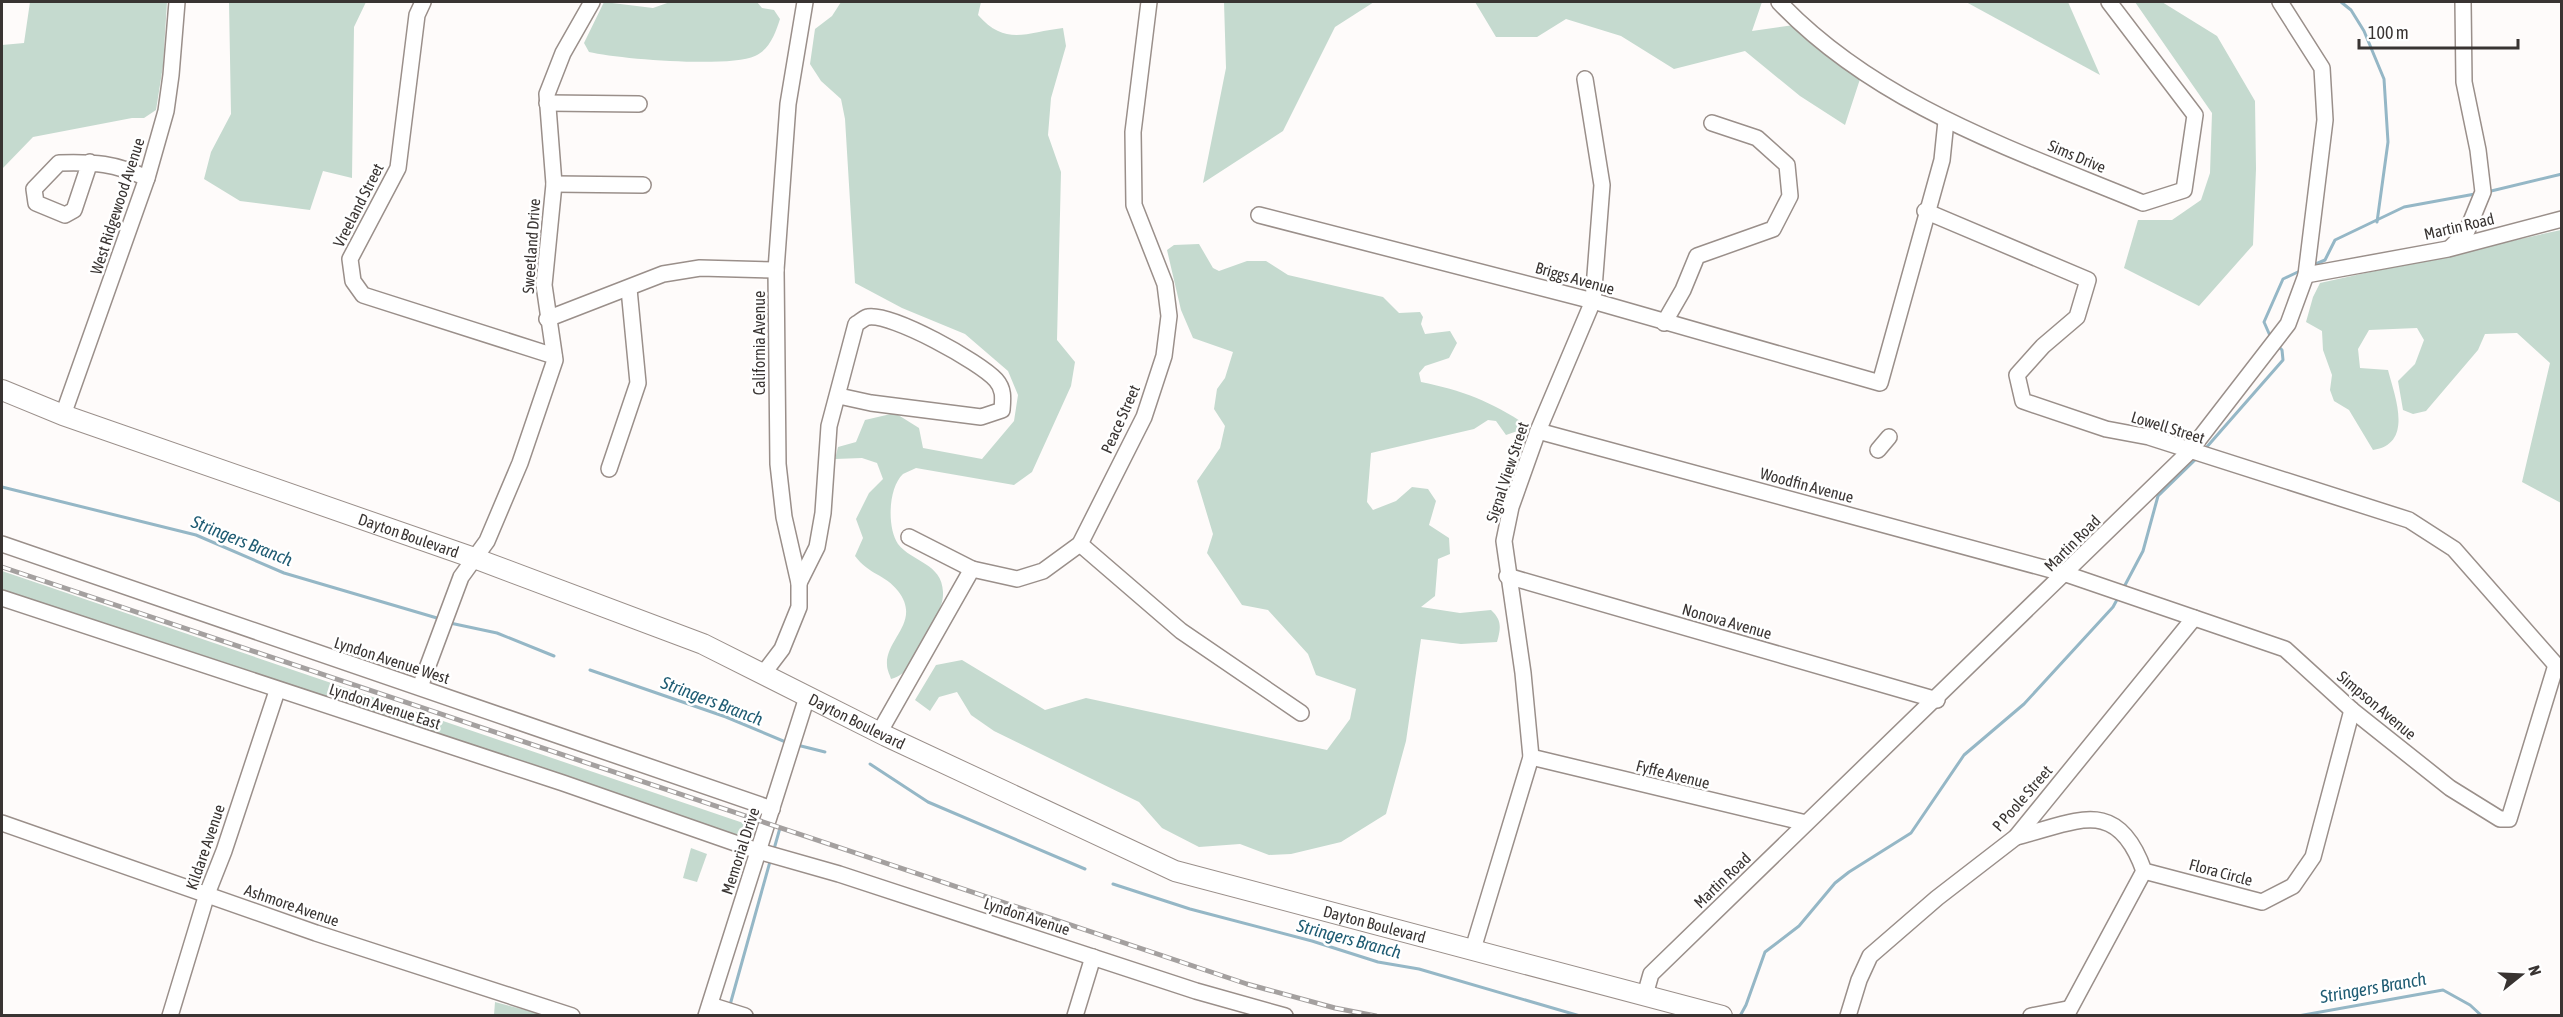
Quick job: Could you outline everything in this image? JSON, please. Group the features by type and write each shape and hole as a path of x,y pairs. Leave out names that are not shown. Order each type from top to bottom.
{"main road":[{"name":"Dayton Boulevard","path":"2,390 63,415 474,558 703,644 879,733 1175,871 1722,1016"}],"street":[{"name":"West Ridgewood Avenue","path":"63,415 147,178 169,93 177,2"},
{"name":"Vreeland Street","path":"423,2 417,15 398,168 350,260 353,281 363,295 554,356"},
{"name":"Sweetland Drive","path":"474,558 487,542 523,457 555,360 547,319 544,285 554,184 547,94 551,78 592,2"},
{"name":"California Avenue","path":"763,674 782,649 799,607 800,583 784,517 778,464 776,270 788,104 804,2"},
{"name":"Peace Street","path":"909,537 972,569 1017,579 1044,571 1080,544 1144,417 1164,356 1168,326 1165,284 1134,205 1133,132 1149,2"},
{"name":"Sims Drive","path":"1779,2 1801,24 1862,73 1946,121 2143,203 2184,190 2195,115 2109,2"},
{"path":"2280,2 2322,68 2325,120 2306,275"},
{"path":"2448,249 2467,231 2483,192 2478,150 2464,82 2463,2"},
{"name":"Signal View Street","path":"1473,949 1531,758 1523,673 1507,576 1504,541 1511,507 1538,431 1593,301 1602,185 1585,79"},
{"path":"548,103 639,104"},
{"path":"1925,211 1942,160 1946,121"},
{"path":"1664,322 1683,290 1697,256 1773,229 1790,196 1787,165 1782,160 1757,138 1712,123"},
{"path":"90,162 118,165 147,178"},
{"path":"554,184 643,185"},
{"name":"Briggs Avenue","path":"1259,214 1593,301 1880,383 1925,211"},
{"name":"Lowell Street","path":"1925,211 2088,280 2077,317 2043,346 2017,375 2024,401 2106,429 2149,437 2189,452 2409,520 2454,549 2559,666"},
{"name":"Martin Road","path":"1645,995 1651,975 1806,823 1937,700 2189,452 2288,324 2306,275 2448,249 2560,219"},
{"path":"547,319 663,274 700,268 776,270"},
{"path":"609,469 638,383 629,289"},
{"path":"800,583 817,547 823,513 829,426 839,396 856,324 868,317 884,319 939,341 995,379 1004,393 1002,410 981,417 871,403 839,396"},
{"name":"Woodfin Avenue","path":"1538,431 2066,574"},
{"path":"1878,450 1888,437"},
{"name":"Lyndon Avenue West","path":"2,544 293,646 420,687 606,754 772,809"},
{"path":"1080,544 1181,631 1301,712"},
{"path":"420,687 461,577 474,558"},
{"path":"879,733 972,569"},
{"name":"Simpson Avenue","path":"2066,574 2285,649 2352,710 2450,788 2500,819 2509,819 2559,666"},
{"name":"Nonova Avenue","path":"1507,576 1937,700"},
{"name":"Lyndon Avenue East","path":"2,598 277,691 543,776 758,851"},
{"name":"P Poole Street","path":"1848,1016 1859,980 1870,956 1937,898 2016,837 2194,618"},
{"name":"Kildare Avenue","path":"170,1016 207,894 224,851 277,691"},
{"name":"Memorial Drive","path":"708,1010 807,697"},
{"name":"Flora Circle","path":"2144,871 2262,902 2293,886 2313,857 2352,710"},
{"name":"Fyffe Avenue","path":"1531,758 1716,804 1806,823"},
{"path":"2016,837 2090,819 2103,820 2120,828 2135,846 2144,871 2066,1012 2031,1016"},
{"name":"Ashmore Avenue","path":"2,823 180,887 572,1016"},
{"name":"Lyndon Avenue","path":"758,851 839,874 1196,991 1285,1016"},
{"path":"1075,1016 1093,957"},
{"path":"708,1010 745,1016"}],"green space":[{"path":"30,2 167,2 163,66 156,110 144,118 132,118 33,137 2,169 2,45 24,43"},
{"path":"229,2 366,2 354,27 352,178 323,171 310,210 240,201 204,179 211,152 231,114"},
{"path":"604,2 653,8 670,2 757,2 762,8 774,10 780,19 765,49 755,56 742,60 699,62 603,55 589,52 584,43"},
{"path":"841,2 981,2 978,15 998,31 1018,35 1063,28 1066,46 1051,98 1048,135 1061,172 1057,340 1075,362 1071,386 1032,472 1014,485 916,468 903,474 898,480 891,508 894,537 904,550 938,575 943,598 939,611 907,669 891,679 887,667 888,656 905,621 904,602 893,585 866,567 855,556 863,538 856,519 869,493 883,479 877,463 862,458 835,459 838,447 856,442 865,420 895,413 919,428 923,448 982,459 1014,421 1018,395 1008,371 965,334 902,308 855,283 845,119 841,99 821,81 810,64 815,29 832,16"},
{"path":"1224,2 1374,2 1335,27 1283,131 1203,183 1226,68"},
{"path":"1475,2 1762,2 1752,31 1801,24 1862,73 1845,125 1800,96 1745,51 1674,69 1621,36 1566,19 1537,37 1496,37"},
{"path":"1966,2 2068,2 2100,75"},
{"path":"2135,2 2162,2 2217,36 2255,101 2256,169 2253,245 2199,306 2124,268 2138,220 2172,220 2201,200 2210,173 2212,113"},
{"path":"2561,230 2561,503 2522,482 2550,363 2517,333 2485,334 2478,350 2426,411 2413,414 2403,410 2398,381 2415,364 2424,340 2417,328 2369,330 2358,349 2360,368 2388,370 2398,418 2398,429 2394,439 2386,446 2373,450 2349,410 2334,401 2330,390 2332,375 2323,350 2322,331 2306,322 2313,297 2320,283"},
{"path":"1199,244 1213,268 1219,271 1247,261 1266,261 1288,275 1383,297 1399,313 1420,312 1423,317 1421,324 1425,334 1450,331 1457,343 1449,358 1425,366 1419,373 1421,382 1478,398 1529,427 1506,435 1496,421 1488,420 1474,429 1371,453 1367,502 1373,510 1396,501 1412,487 1428,489 1436,501 1429,525 1449,538 1450,554 1438,559 1435,596 1421,607 1460,613 1491,610 1499,621 1499,632 1497,642 1461,644 1421,639 1406,741 1386,814 1341,842 1291,854 1269,855 1240,844 1199,847 1162,828 1139,802 994,731 971,715 957,692 939,697 930,711 915,700 936,665 962,660 1045,710 1086,698 1327,750 1350,719 1356,689 1316,675 1308,654 1268,610 1242,605 1207,553 1213,534 1197,481 1220,448 1225,426 1214,409 1217,389 1225,378 1233,352 1193,338 1181,310 1167,250 1174,245"},
{"path":"2,571 755,827 752,841 2,590"},
{"path":"691,848 707,854 697,882 683,878"},
{"path":"495,1002 545,1015 494,1015"}],"waterway":[{"path":"2341,2 2351,10 2364,31 2384,79 2388,142 2377,222"},
{"path":"2487,192 2562,174"},
{"path":"2311,266 2325,260 2335,240 2404,207 2475,194"},
{"path":"2271,338 2264,322 2283,279 2300,271"},
{"path":"2205,449 2283,360 2282,350 2277,345"},
{"path":"2124,587 2143,551 2158,496 2197,458"},
{"name":"Stringers Branch","path":"2,487 196,535 284,573 437,618"},
{"path":"1740,1016 1765,952 1799,926 1835,883 1911,833 1964,755 2024,704 2113,607 2119,596"},
{"name":"Stringers Branch","path":"450,623 497,633 554,656"},
{"name":"Stringers Branch","path":"590,670 726,717 788,743"},
{"name":"Stringers Branch","path":"797,745 825,752"},
{"name":"Stringers Branch","path":"870,764 928,802 1085,869"},
{"path":"774,849 780,828"},
{"path":"730,1005 771,858"},
{"name":"Stringers Branch","path":"1113,884 1190,909 1312,941 1378,962 1419,969 1580,1016"},
{"name":"Stringers Branch","path":"2298,1016 2443,990 2470,1005 2482,1016"}],"railway":[{"path":"2,567 1247,984 1335,1008 1376,1016"}]}
